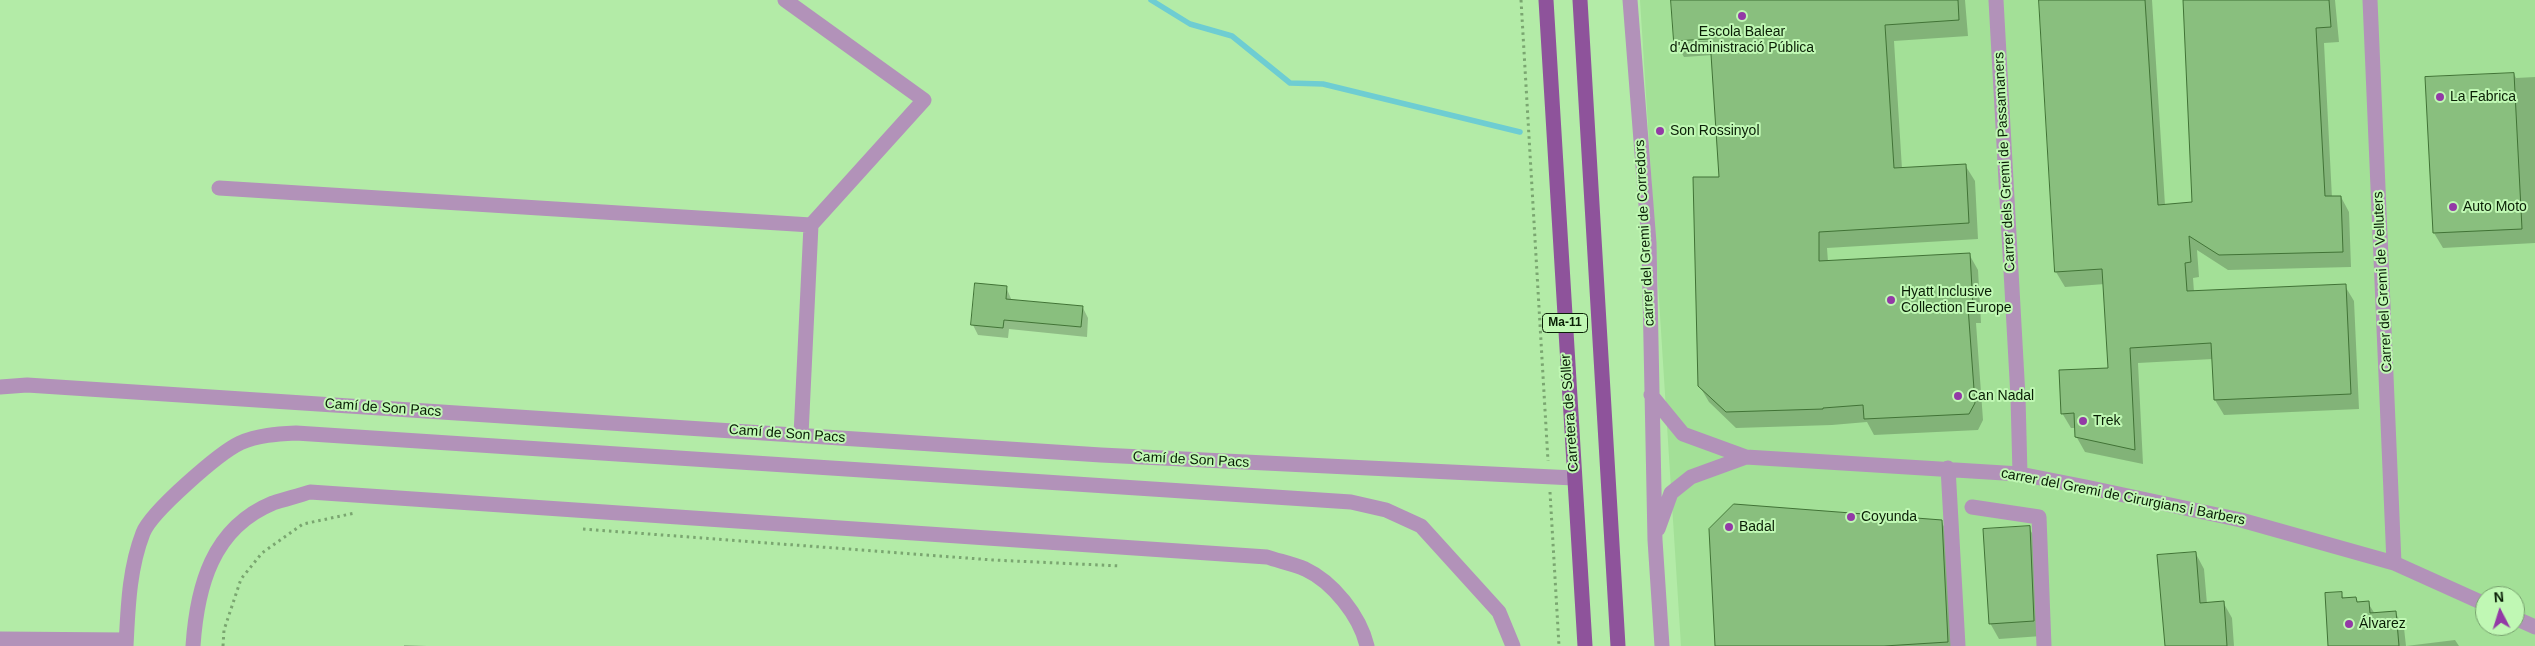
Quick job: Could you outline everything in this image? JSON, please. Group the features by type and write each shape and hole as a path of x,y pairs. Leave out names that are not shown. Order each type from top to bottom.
{"main road":[{"name":"Carretera de Sóller","path":"1546,0 1585,646"},
{"name":"Ma-11","path":"1580,0 1618,646"}],"street":[{"path":"785,0 924,100 811,225 801,435"},
{"name":"carrer del Gremi de Corredors","path":"1630,0 1649,243 1655,540 1662,646"},
{"name":"Carrer dels Gremi de Passamaners","path":"1996,0 2018,397 2020,474"},
{"name":"Carrer del Gremi de Velluters","path":"2370,0 2394,564"},
{"path":"219,188 811,225"},
{"name":"Camí de Son Pacs","path":"0,387 28,385 1273,465 1574,478"},
{"path":"1652,395 1683,434 1746,457"},
{"path":"0,639 126,643 131,573 143,531 180,488 239,443 267,435 296,433 1351,502 1386,510 1421,526 1499,612 1513,646"},
{"path":"1655,540 1671,493 1691,477 1746,457"},
{"name":"carrer del Gremi de Cirurgians i Barbers","path":"1746,457 1948,468 2020,474 2241,520 2394,564 2475,600"},
{"path":"1948,468 1958,646"},
{"path":"193,646 196,609 206,570 224,540 246,519 272,504 310,492 1267,557 1305,569 1334,588 1364,632 1367,646"},
{"path":"1972,507 2039,517 2044,646"}],"path":[{"path":"1521,0 1559,646"},
{"path":"223,646 224,630 241,579 262,553 303,524 356,513"},
{"path":"575,528 654,536 993,560 1131,566"}],"shaded area":[{"name":"Son Rossinyol","path":"1640,0 2535,0 2535,646 1681,646"}],"building":[{"path":"1671,0 1958,0 1959,20 1885,25 1894,168 1966,164 1969,223 1819,232 1819,261 1970,253 1973,307 1968,307 1975,403 1969,414 1864,419 1863,405 1823,409 1726,412 1698,386 1693,177 1719,177 1710,39 1674,41"},
{"path":"2039,0 2145,0 2158,205 2192,202 2183,0 2329,0 2331,27 2316,28 2325,196 2341,196 2343,252 2219,255 2189,236 2191,262 2185,263 2187,291 2346,284 2351,394 2214,400 2211,343 2130,348 2135,450 2075,437 2074,413 2061,414 2059,370 2108,368 2102,269 2055,272"},
{"path":"2514,73 2522,229 2433,233 2425,77"},
{"path":"975,283 1007,286 1006,299 1083,306 1081,327 1004,320 1003,328 971,325"},
{"path":"1734,504 1942,520 1948,642 1884,646 1715,646 1709,529"},
{"path":"2030,526 2034,621 1989,624 1983,529"},
{"path":"2196,552 2200,603 2224,601 2227,646 2165,646 2157,555"},
{"name":"Álvarez","path":"2342,592 2342,598 2356,597 2357,602 2369,601 2370,613 2396,611 2399,646 2328,646 2325,593"}],"waterway":[{"path":"1151,0 1190,24 1232,36 1290,83 1323,84 1520,132"}],"place":[{"name":"Escola Balear d'Administració Pública","path":"1742,16"},
{"name":"La Fabrica","path":"2440,97"},
{"name":"Son Rossinyol","path":"1660,131"},
{"name":"Auto Moto","path":"2453,207"},
{"name":"Hyatt Inclusive Collection Europe","path":"1891,300"},
{"name":"Can Nadal","path":"1958,396"},
{"name":"Trek","path":"2083,421"},
{"name":"Coyunda","path":"1851,517"},
{"name":"Badal","path":"1729,527"},
{"name":"Álvarez","path":"2349,624"}]}
